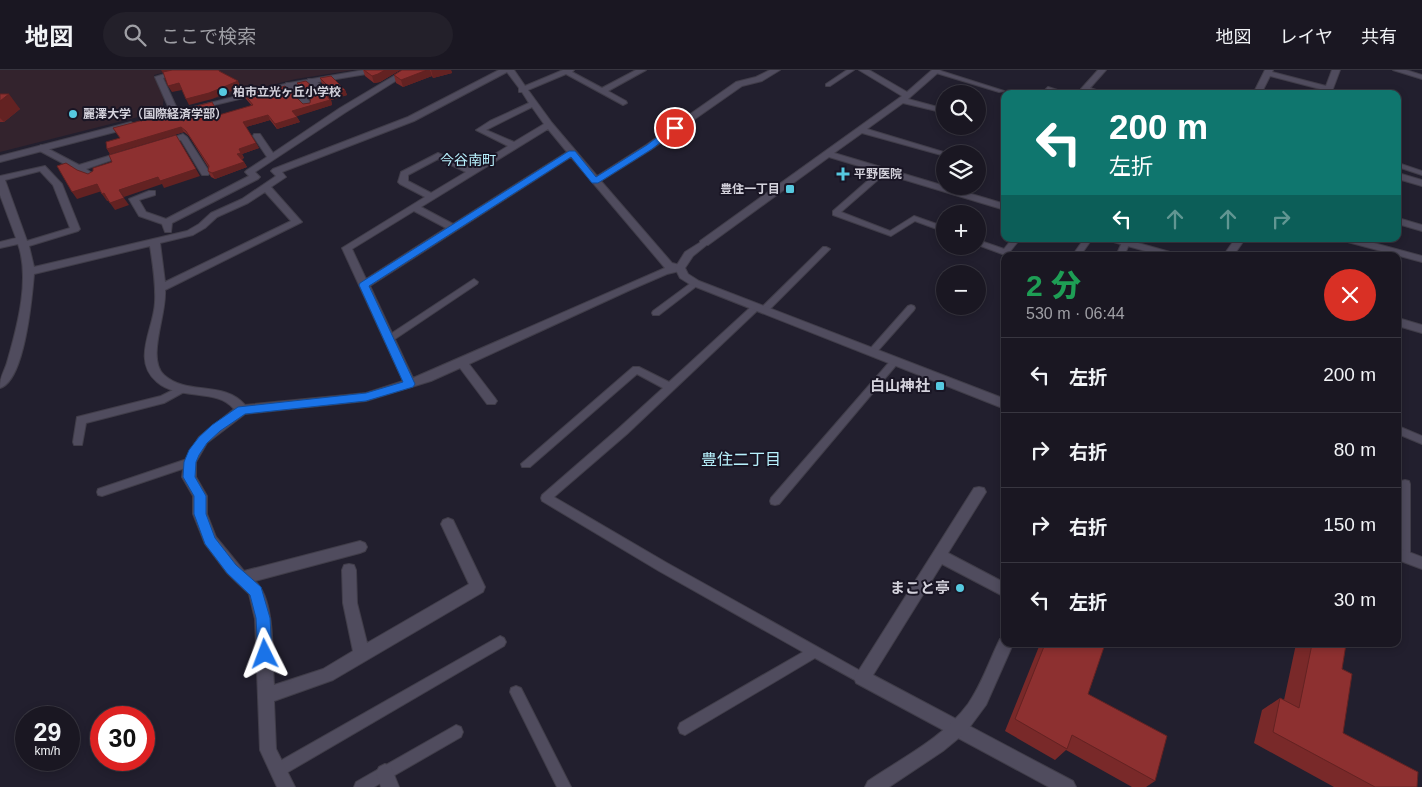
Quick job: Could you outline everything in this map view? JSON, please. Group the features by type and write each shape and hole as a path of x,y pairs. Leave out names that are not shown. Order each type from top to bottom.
{"street":[{"path":"181,70 180,72 159,77 170,114 184,111"},
{"path":"193,108 289,85 378,70"},
{"path":"152,193 134,199 142,214 167,222 255,177 250,172 343,110 408,70"},
{"path":"28,272 190,233 202,226 214,215 245,201 282,177 276,170 411,119 505,70"},
{"path":"510,70 522,90 595,181 669,266 680,268"},
{"path":"603,91 642,70"},
{"path":"595,181 649,147 739,84 759,79 776,70"},
{"path":"863,70 905,98 936,108"},
{"path":"1083,90 1102,70"},
{"path":"1328,90 1336,70"},
{"path":"1397,70 1422,77"},
{"path":"522,90 568,71 623,103"},
{"path":"286,787 268,750 263,618 256,592 232,569 210,540 200,514 200,496 189,477 190,462 203,440 216,428 242,410 366,397 410,384 626,288 664,272 680,268 689,254 704,242 905,98 936,71"},
{"path":"1259,90 1268,72 1325,90"},
{"path":"311,81 326,95"},
{"path":"289,85 308,105"},
{"path":"515,146 480,130 496,120 505,119 533,104"},
{"path":"0,159 141,122"},
{"path":"410,384 346,248 549,125"},
{"path":"860,130 936,151"},
{"path":"257,136 272,158"},
{"path":"155,145 183,137 205,173"},
{"path":"41,148 80,168 92,177"},
{"path":"80,168 136,151"},
{"path":"364,285 572,153"},
{"path":"828,154 1001,203"},
{"path":"432,196 403,182 404,174 438,156 472,171"},
{"path":"0,245 22,243 76,229 57,184 42,168 0,179 10,214 22,243 29,261 20,334 6,369 7,377 0,384"},
{"path":"1401,177 1422,183"},
{"path":"159,289 297,222 266,187"},
{"path":"413,207 453,228"},
{"path":"0,216 10,214"},
{"path":"167,222 169,238"},
{"path":"1401,222 1422,228"},
{"path":"154,242 160,307 152,334 150,357 156,373 163,381 182,390 196,390 232,398 242,410"},
{"path":"1126,242 1139,242 1163,252"},
{"path":"1359,242 1396,252"},
{"path":"1401,253 1422,259"},
{"path":"680,268 684,276 695,283 1001,402"},
{"path":"1401,323 1422,329"},
{"path":"462,362 491,401"},
{"path":"979,492 862,678 1067,787"},
{"path":"267,695 328,675 478,587 448,524"},
{"path":"241,578 360,548"},
{"path":"939,555 1001,588"},
{"path":"1401,555 1422,563"},
{"path":"349,570 350,603 362,655"},
{"path":"874,787 957,730 971,714 978,702 1004,647"}],"lane":[{"path":"828,85 851,70"},
{"path":"936,71 1001,91"},
{"path":"1401,166 1422,173"},
{"path":"884,171 836,213 891,234 914,218 936,227"},
{"path":"986,245 1005,252 1013,242"},
{"path":"1122,252 1126,242"},
{"path":"826,249 546,498 862,678"},
{"path":"389,339 474,282"},
{"path":"656,313 695,283"},
{"path":"872,352 911,308"},
{"path":"775,501 894,361"},
{"path":"526,464 636,369 670,387"},
{"path":"78,442 81,420 164,399 182,390"},
{"path":"1401,431 1422,440"},
{"path":"102,492 190,462"},
{"path":"1401,555 1405,484"},
{"path":"278,770 500,642"},
{"path":"685,728 814,652"},
{"path":"516,692 564,787"},
{"path":"361,787 387,780 456,732"}],"shaded area":[{"name":"麗澤大学（国際経済学部）","path":"0,70 173,70 154,75 164,97 162,111 0,152"},
{"name":"柏市立光ヶ丘小学校","path":"206,70 354,70 296,79 208,100"}],"building":[{"path":"172,70 219,70 238,81 209,93 186,99 179,83 168,86 163,72"},
{"path":"364,70 385,70 372,76"},
{"path":"402,70 427,70 401,80 394,75"},
{"path":"331,76 345,90 327,96 330,100 292,111 297,117 275,124 268,115 243,122 256,143 239,149 241,153 237,154 244,162 212,173 208,171 209,166 186,131 181,127 107,149 106,142 120,138 113,128 212,102 219,115 253,105 244,94 265,88 268,92 285,86 303,104 310,103 311,98 297,83 306,81 320,93 327,94 329,92 328,86 320,78"},
{"path":"0,94 9,94 0,101"},
{"path":"176,135 196,169 160,181 158,177 119,190 124,198 110,203 104,193 102,194 97,184 72,192 57,166 66,163 88,174 93,171 93,168 112,162 109,155"},
{"path":"1044,647 1104,647 1088,694 1167,736 1155,781 1072,735 1067,749 1015,719"},
{"path":"1311,647 1346,647 1342,669 1352,674 1343,733 1418,772 1417,787 1375,787 1273,732 1280,698 1299,708"}],"place":[{"name":"柏市立光ヶ丘小学校","path":"223,92"},
{"name":"麗澤大学（国際経済学部）","path":"73,114"},
{"name":"平野医院","path":"843,174"},
{"name":"豊住一丁目","path":"790,189"},
{"name":"白山神社","path":"940,386"},
{"name":"まこと亭","path":"960,588"}],"district":[{"name":"今谷南町","path":"468,160"},
{"name":"豊住二丁目","path":"741,459"}],"route":[{"path":"265,654 263,618 256,592 232,569 210,540 200,514 200,496 189,477 190,462 203,440 216,428 242,410 366,397 410,384 364,285 572,153 595,181 675,128"}]}
